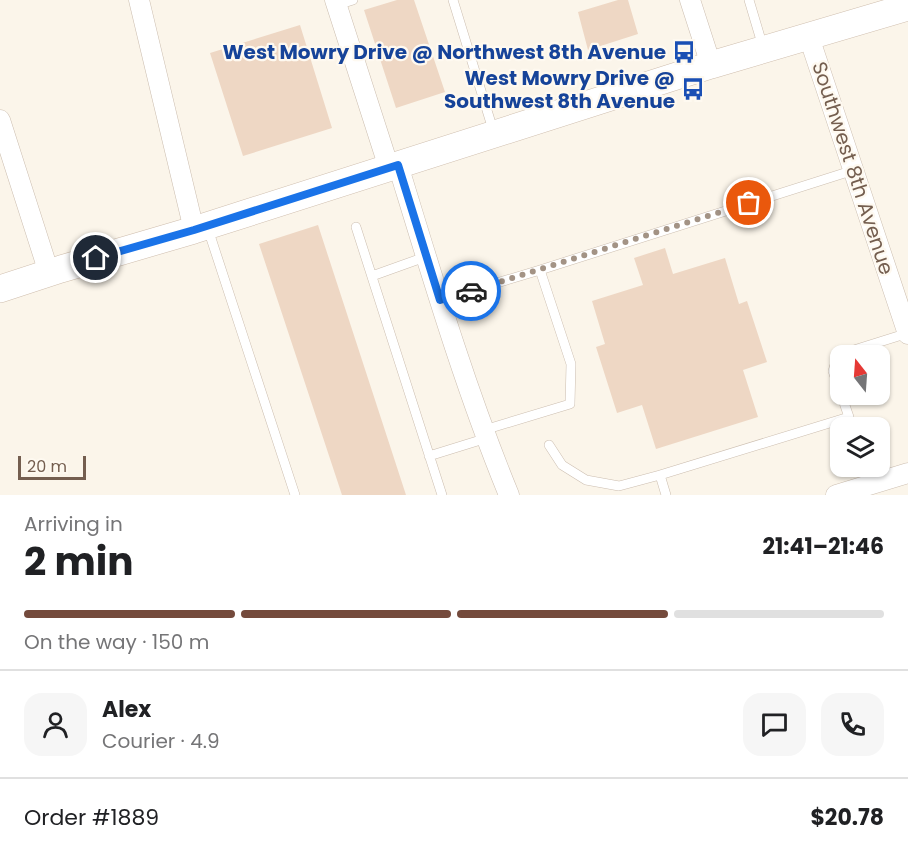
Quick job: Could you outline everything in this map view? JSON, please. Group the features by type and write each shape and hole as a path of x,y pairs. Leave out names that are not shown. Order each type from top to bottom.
{"street":[{"path":"139,0 200,228"},
{"path":"342,2 394,166 485,434 509,495"},
{"path":"693,2 711,65"},
{"path":"0,289 200,228 711,65 908,7"},
{"name":"Southwest 8th Avenue","path":"809,37 908,334"},
{"path":"0,120 49,273"},
{"path":"836,495 908,473"}],"lane":[{"path":"453,0 494,134"},
{"path":"749,0 764,50"},
{"path":"440,300 854,170"},
{"path":"356,227 442,495"},
{"path":"200,228 295,495"},
{"path":"372,276 425,257"},
{"path":"429,456 570,404 571,364 540,270"},
{"path":"871,345 908,334"},
{"path":"549,445 562,465 586,480 619,486 849,417 844,405"},
{"path":"660,475 666,495"}],"building":[{"path":"397,0 414,0 445,92 396,108 364,10"},
{"path":"618,0 628,0 638,34 588,50 578,12"},
{"path":"300,25 332,128 243,156 210,53"},
{"path":"318,225 406,495 342,495 259,244"},
{"path":"665,248 673,274 725,258 739,304 747,301 767,362 743,370 758,417 656,449 642,405 617,413 596,347 605,344 592,301 643,285 634,258"}],"way so far":[{"path":"471,291 749,203"}],"place":[{"name":"West Mowry Drive @ Northwest 8th Avenue","path":"684,52"},
{"name":"West Mowry Drive @ Southwest 8th Avenue","path":"693,89"}],"route":[{"path":"96,258 194,230 398,165 440,300 471,291"}]}
